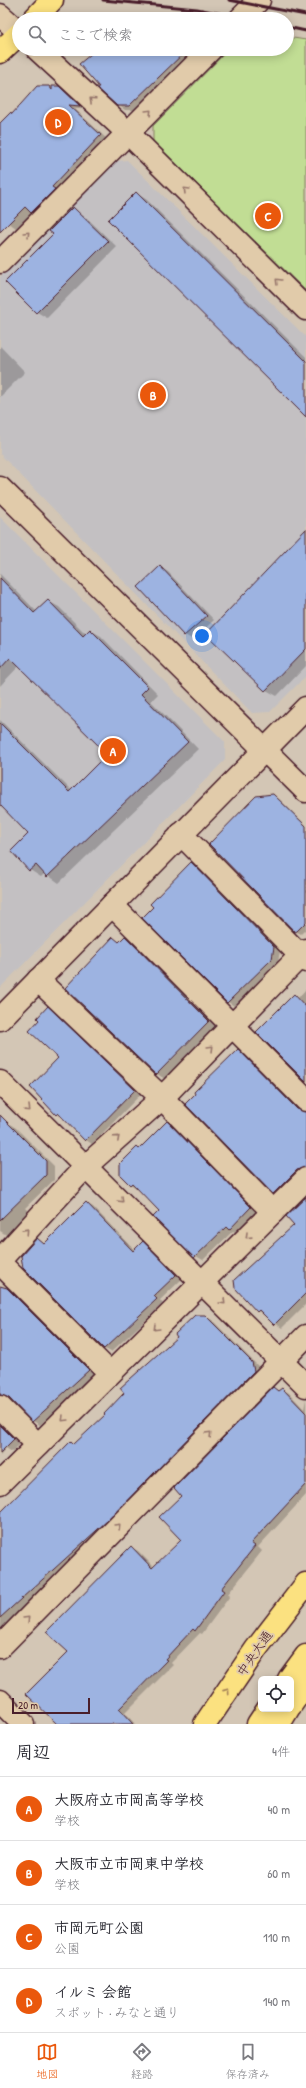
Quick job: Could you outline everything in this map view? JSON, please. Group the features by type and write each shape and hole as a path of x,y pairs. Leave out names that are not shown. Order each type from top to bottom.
{"main road":[{"path":"41,12 52,0"},
{"path":"0,52 12,40"},
{"name":"中央大通","path":"205,1724 256,1649 306,1584"},
{"path":"291,1676 306,1656"},
{"path":"294,1701 306,1683"},
{"path":"258,1724 266,1712"},
{"path":"279,1724 286,1712"}],"street":[{"path":"247,12 259,0"},
{"path":"0,15 12,26"},
{"path":"45,56 128,133 306,309"},
{"path":"0,262 203,56"},
{"path":"0,488 306,792"},
{"path":"0,1019 306,708"},
{"path":"0,1260 86,1166 162,1098 304,955 181,834"},
{"path":"112,905 306,1100"},
{"path":"38,980 162,1098 273,1212"},
{"path":"0,1082 282,1360 306,1386"},
{"path":"0,1483 202,1281 306,1180"},
{"path":"0,1263 110,1373"},
{"path":"0,1647 306,1336"},
{"path":"0,1407 38,1445"},
{"path":"0,1702 23,1724"}],"shaded area":[{"path":"127,160 306,337 306,676 270,712 252,713 0,454 0,277 117,161"},
{"path":"0,517 225,742 225,760 0,988"}],"green space":[{"path":"294,38 306,40 306,291 153,141 153,126 222,56 294,56"}],"building":[{"path":"89,56 181,56 129,106 117,106 96,87 99,87 79,64"},
{"path":"37,86 49,86 52,90 52,86 59,86 80,106 69,105 101,135 52,187 55,189 31,213 25,207 0,232 0,123 11,112 12,114"},
{"path":"136,192 306,361 306,417 108,220"},
{"path":"73,207 108,241 36,313 5,282 53,234 49,231"},
{"path":"306,529 306,649 265,691 206,634"},
{"path":"160,566 207,616 184,636 138,587"},
{"path":"0,578 34,613 48,600 83,636 90,629 148,687 141,694 188,742 47,877 36,865 29,871 11,851 28,834 0,805 0,723 69,792 107,754 10,658 0,669"},
{"path":"273,794 306,826 306,922 295,932 209,844 256,796"},
{"path":"191,862 274,947 272,959 227,1003 142,918 153,907 150,904"},
{"path":"125,936 209,1021 156,1075 65,988 113,937 119,942"},
{"path":"294,994 306,1007 306,1082 256,1032"},
{"path":"48,1006 135,1090 85,1141 58,1113 56,1115 30,1087 58,1058 29,1031 39,1020 37,1018"},
{"path":"238,1049 297,1109 306,1112 306,1167 297,1170 273,1194 185,1104 195,1094 194,1092"},
{"path":"0,1115 46,1161 46,1175 0,1220"},
{"path":"167,1121 251,1207 229,1230 226,1227 194,1258 153,1217 159,1211 132,1183 130,1185 120,1175 120,1164 137,1147 139,1149"},
{"path":"306,1197 306,1293 274,1325 259,1310 257,1312 235,1288 234,1280 294,1225 286,1216"},
{"path":"86,1202 133,1251 143,1241 176,1275 154,1296 157,1299 104,1349 23,1268 21,1256 37,1238 44,1244"},
{"path":"0,1286 7,1288 89,1370 32,1422 9,1398 0,1395"},
{"path":"195,1315 205,1315 252,1362 254,1371 107,1521 0,1618 0,1513 71,1441 74,1444 105,1415 104,1414 124,1393 120,1388 177,1337 175,1334"},
{"path":"273,1387 278,1391 282,1388 306,1413 306,1484 251,1543 255,1546 221,1589 224,1591 195,1631 193,1629 165,1659 167,1660 119,1709 133,1724 57,1724 26,1694 68,1652 46,1632 131,1546 152,1568 181,1540 159,1517 181,1496 174,1488"},
{"path":"0,1425 14,1439 0,1453"}],"railway":[{"path":"103,0 197,9 213,12"},
{"path":"229,0 291,12"},
{"path":"294,13 306,15"},
{"path":"294,28 306,31"}],"place":[{"name":"イルミ 会館","path":"58,122"},
{"name":"市岡元町公園","path":"268,216"},
{"name":"大阪市立市岡東中学校","path":"153,395"},
{"name":"大阪府立市岡高等学校","path":"113,751"}]}
